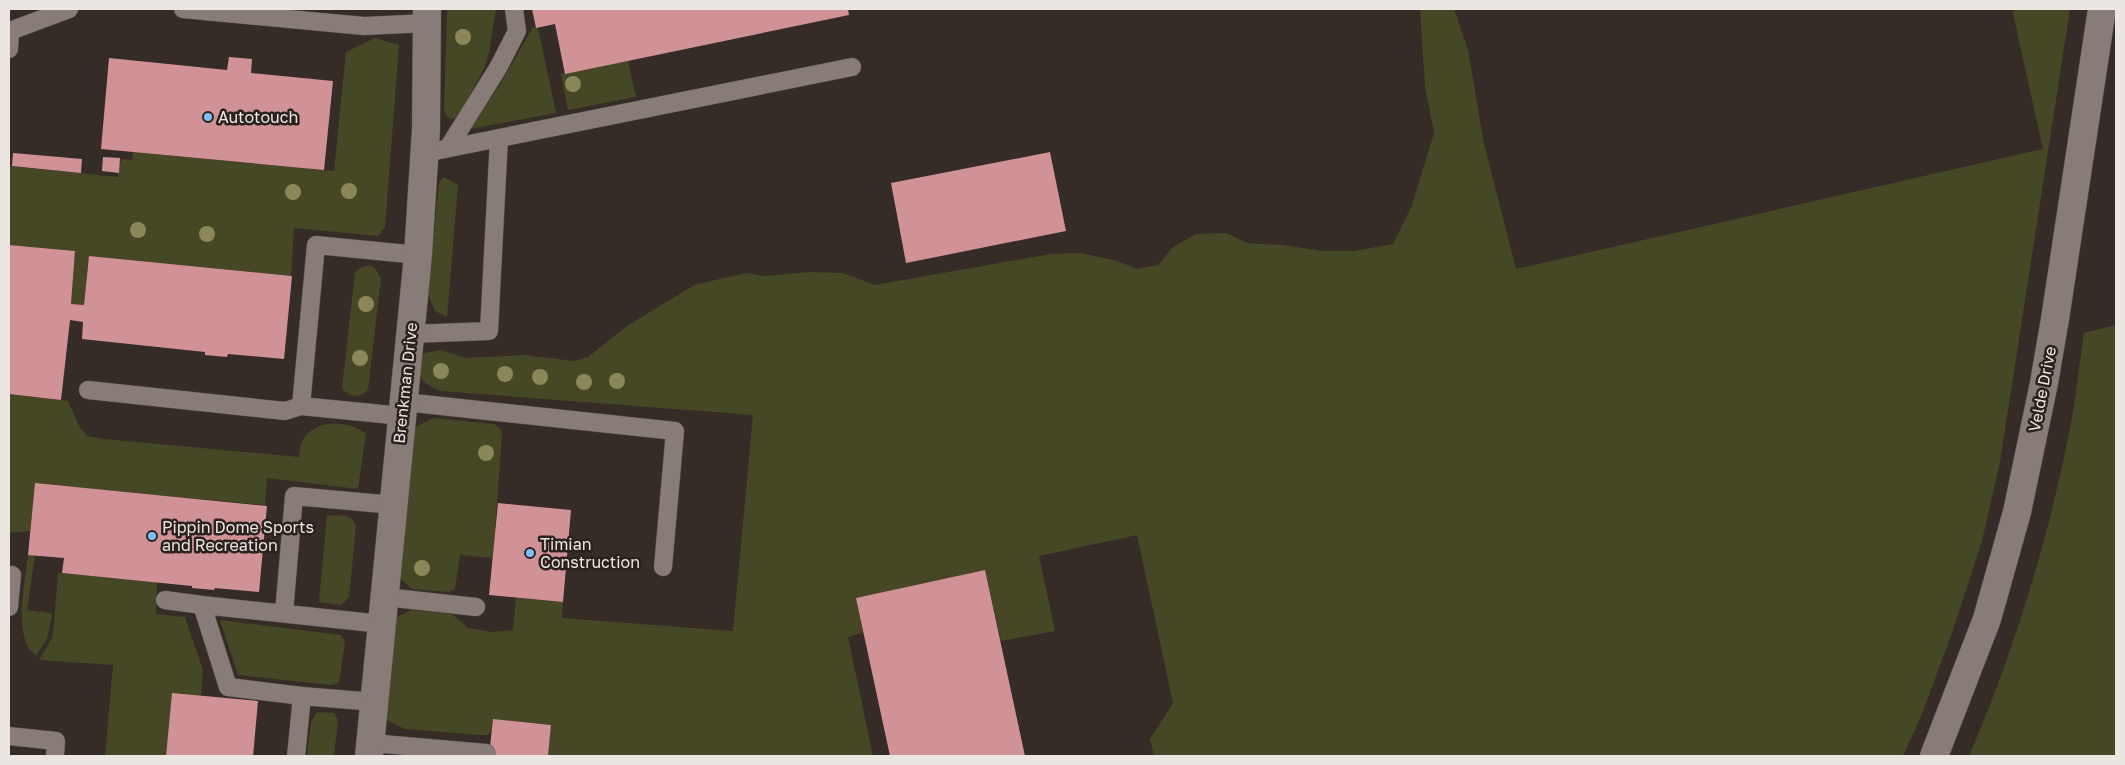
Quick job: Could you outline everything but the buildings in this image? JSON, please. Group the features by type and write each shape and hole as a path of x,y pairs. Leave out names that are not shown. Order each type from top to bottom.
{"street":[{"name":"Velde Drive","path":"1934,756 1987,619 2003,567 2019,503 2054,328 2102,9"},
{"name":"Brenkman Drive","path":"370,749 418,255 437,151 427,16"}],"lane":[{"path":"9,49 10,31 69,9"},
{"path":"182,9 364,26 427,16"},
{"path":"437,151 498,68 517,31 514,9"},
{"path":"437,151 852,67"},
{"path":"410,334 489,330 499,138"},
{"path":"301,406 316,245 418,255"},
{"path":"88,390 285,411 301,406 403,409 675,430 663,567"},
{"path":"284,613 294,496 394,505"},
{"path":"9,607 12,575"},
{"path":"385,597 476,607"},
{"path":"165,600 382,624"},
{"path":"202,605 228,687 374,702"},
{"path":"296,756 302,696"},
{"path":"9,736 56,741 55,756"},
{"path":"370,749 486,753"}],"green space":[{"path":"447,9 496,9 489,53 484,69 458,116 452,119 444,111"},
{"path":"1420,9 1454,9 1468,50 1484,144 1516,269 2043,149 2012,9 2070,9 2000,462 1982,541 1953,630 1922,714 1903,756 1154,756 1150,739 1173,703 1137,535 1039,556 1055,631 1001,641 985,570 857,598 864,632 848,637 873,756 548,756 551,725 493,719 491,732 487,735 478,735 405,729 386,720 395,618 411,610 452,614 468,628 491,632 513,630 516,598 563,602 562,618 733,631 753,415 440,391 421,377 418,368 419,354 441,350 465,358 525,355 574,361 588,357 627,326 694,285 746,273 764,276 809,272 843,273 875,285 1051,254 1081,253 1117,261 1137,269 1158,265 1173,247 1196,234 1226,233 1247,243 1283,245 1322,251 1354,251 1393,244 1412,205 1434,133 1425,86"},
{"path":"533,27 538,28 556,113 470,129 499,86"},
{"path":"375,38 399,45 385,227 378,236 294,228 291,276 89,256 84,305 71,304 75,251 9,245 9,166 118,177 121,159 132,160 133,152 334,171 346,52"},
{"path":"628,61 636,97 568,110 561,74"},
{"path":"444,177 458,185 447,317 435,311 428,294 439,182"},
{"path":"370,265 375,268 381,278 368,390 359,396 355,396 348,394 342,388 355,272 360,268"},
{"path":"2116,325 2116,756 1969,756 2016,634 2041,550 2071,423 2084,333"},
{"path":"9,394 68,401 79,426 87,436 104,439 299,457 303,440 317,427 325,424 351,426 366,433 358,489 267,478 265,505 35,484 30,531 9,533"},
{"path":"433,418 494,424 500,428 502,434 493,558 460,555 455,589 449,592 412,589 399,577 414,428"},
{"path":"327,515 348,517 356,526 349,597 341,605 319,602"},
{"path":"28,555 35,555 27,610 50,613 52,615 47,639 36,656 29,648 24,637 22,624 23,594"},
{"path":"58,573 157,582 156,614 185,617 203,670 201,696 172,694 166,756 105,756 113,665 39,660 53,636"},
{"path":"220,620 341,635 345,642 339,683 331,685 238,675"},
{"path":"316,713 334,713 338,720 334,756 307,756 311,722"}],"place":[{"name":"Autotouch","path":"208,117"},
{"name":"Pippin Dome Sports and Recreation","path":"152,536"},
{"name":"Timian Construction","path":"530,553"}]}
